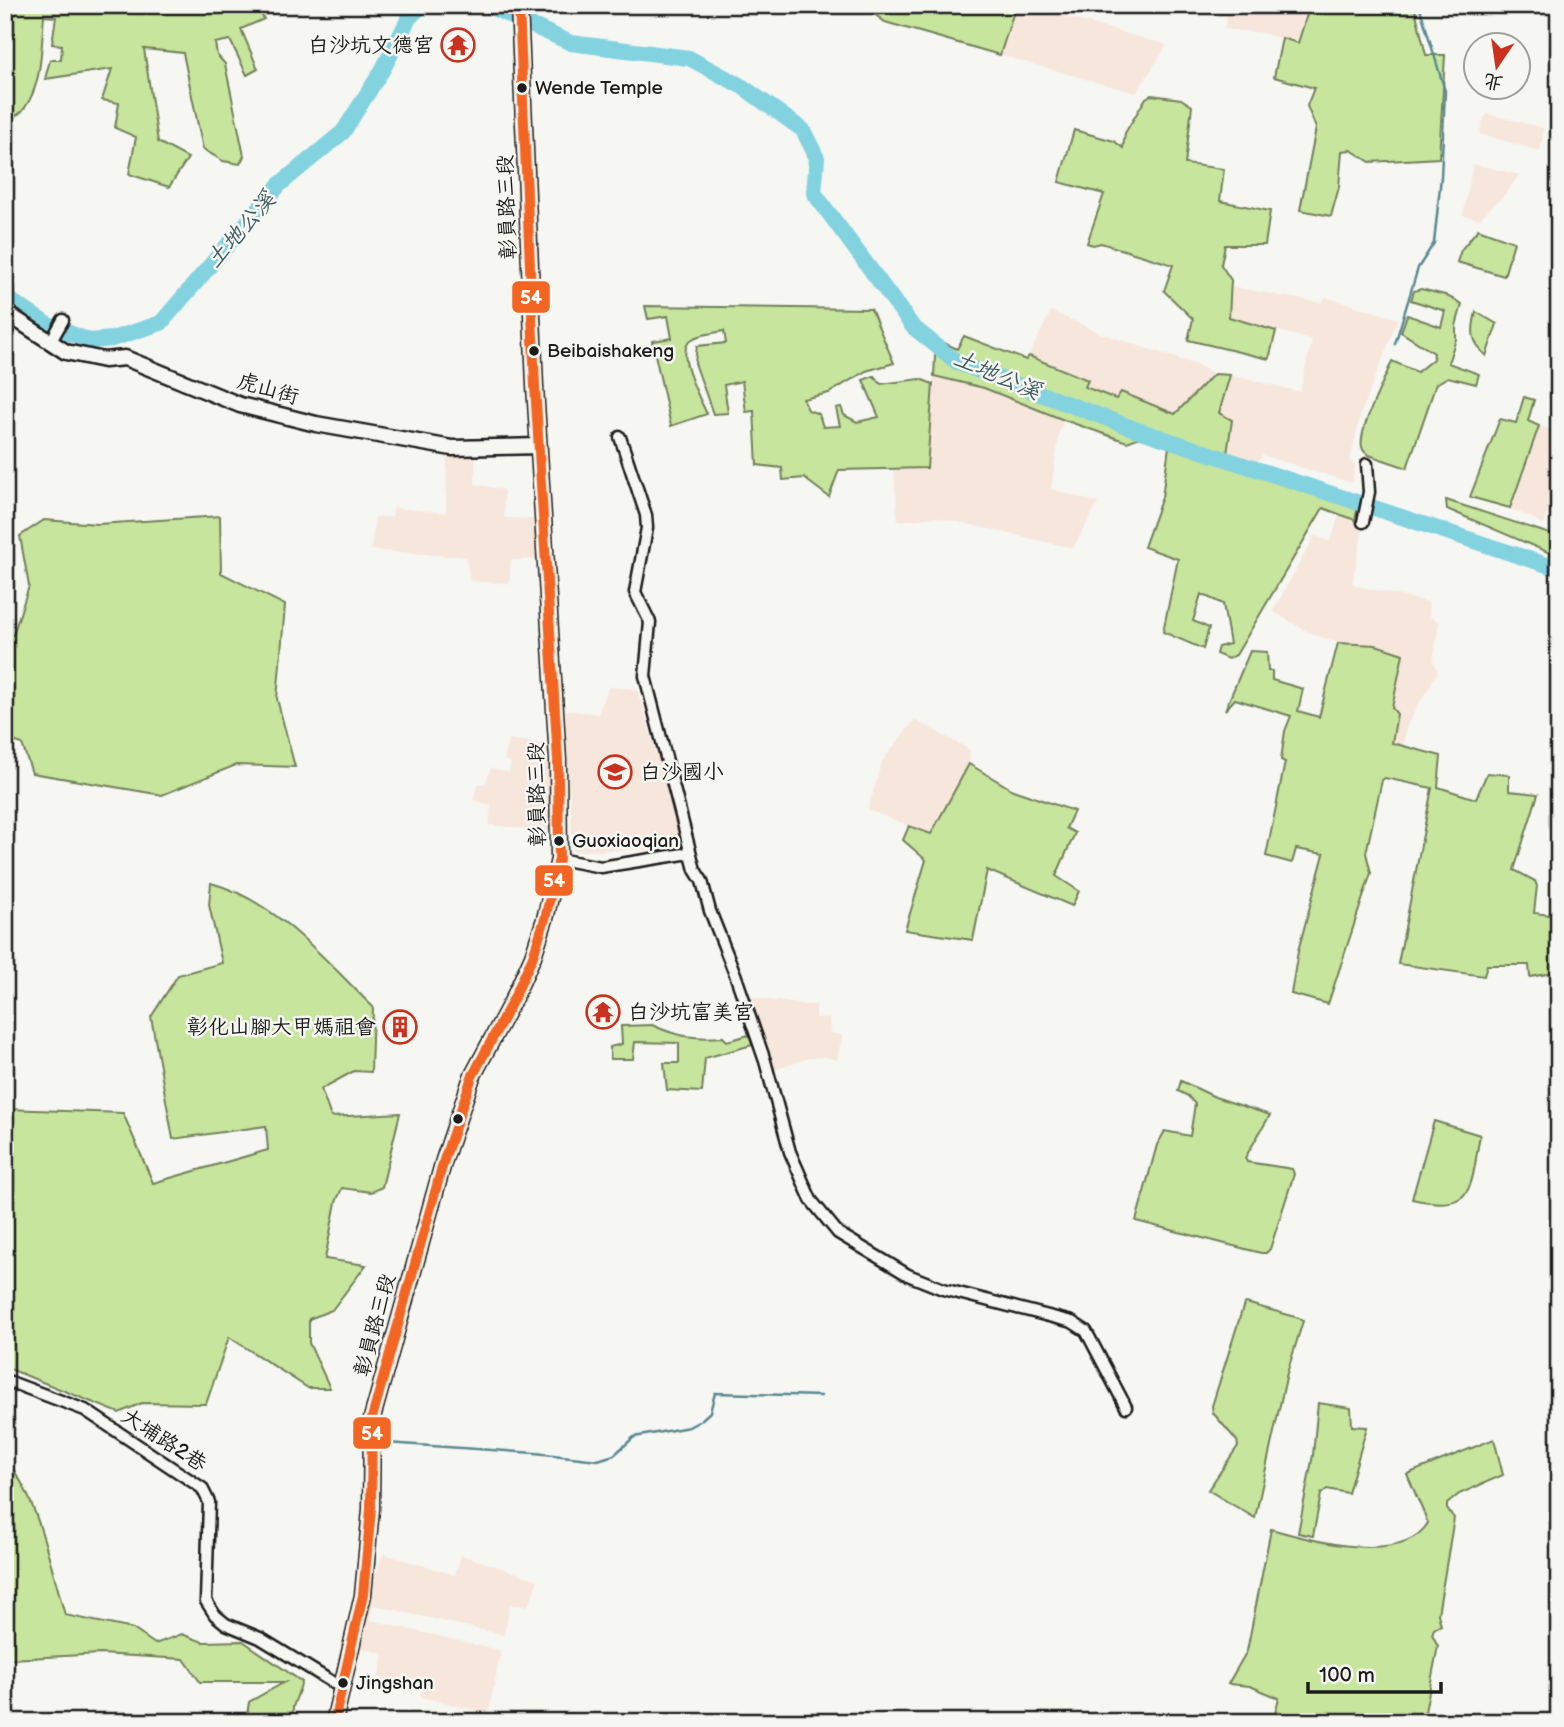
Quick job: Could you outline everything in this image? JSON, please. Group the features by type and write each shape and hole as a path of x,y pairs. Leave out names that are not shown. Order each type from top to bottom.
{"main road":[{"name":"彰員路三段","path":"334,1722 364,1582 371,1508 372,1418 424,1223 444,1160 472,1077 533,956 559,859 558,760 538,446 520,8"},
{"name":"虎山街","path":"5,312 66,352 104,360 125,358 240,405 316,424 452,447 538,446"}],"street":[{"path":"50,343 63,320"},
{"path":"620,437 646,515 647,528 635,592 650,622 645,676 691,853 765,1061 789,1152 811,1200 838,1233 908,1276 943,1289 1080,1326 1086,1331 1126,1407"},
{"path":"1364,517 1369,492 1367,464"},
{"path":"559,859 601,867 691,853"},
{"name":"大埔路2巷","path":"5,1380 85,1410 202,1489 209,1502 206,1601 215,1615 226,1624 260,1638 342,1688"}],"shaded area":[{"path":"1016,5 1167,45 1136,93 1000,55"},
{"path":"1228,5 1310,5 1298,44 1263,33 1225,29"},
{"path":"1488,114 1544,128 1540,151 1480,134 1483,119"},
{"path":"1473,164 1519,175 1505,194 1479,219 1463,215"},
{"path":"1231,287 1322,303 1326,297 1398,319 1360,416 1350,461 1355,465 1352,483 1262,455 1256,466 1227,454 1232,420 1219,413 1230,375 1300,392 1312,340 1229,317"},
{"path":"1051,311 1100,333 1197,365 1214,374 1175,414 1122,392 1117,399 1085,387 1088,381 1029,356"},
{"path":"934,376 984,388 1064,420 1059,433 1051,489 1098,503 1073,548 936,517 898,521 894,469 927,467"},
{"path":"1539,426 1559,432 1559,469 1544,524 1510,508"},
{"path":"475,451 475,484 504,490 504,518 535,519 539,559 511,560 509,583 470,581 466,557 371,550 375,517 392,517 394,508 446,513 447,452"},
{"path":"1340,514 1364,524 1352,583 1428,602 1429,617 1439,622 1433,660 1438,671 1407,725 1403,745 1392,743 1396,714 1392,708 1376,645 1338,643 1308,632 1273,611 1315,536 1330,542"},
{"name":"白沙國小","path":"609,687 637,689 680,831 679,849 573,851 565,710 598,714"},
{"path":"915,720 970,750 969,764 931,834 868,810 882,761"},
{"path":"509,739 548,745 552,812 549,831 489,825 491,805 473,800 478,784 485,784 491,768 509,773 511,762 504,760"},
{"path":"742,996 816,1005 816,1018 829,1018 830,1033 842,1035 837,1060 826,1057 808,1058 769,1072"},
{"path":"383,1554 455,1575 461,1555 538,1580 528,1606 510,1605 504,1635 373,1605 370,1620 501,1651 488,1713 421,1697 422,1690 378,1681 384,1654 355,1646 365,1602"}],"green space":[{"path":"5,5 246,5 259,10 264,19 241,29 258,69 247,75 230,40 215,43 217,55 225,64 244,156 240,164 223,161 203,149 183,53 144,49 158,142 188,158 169,187 129,174 136,137 115,128 119,103 102,100 112,69 45,79 50,60 61,60 62,45 52,44 56,17 44,16 38,76 30,99 20,113 5,121"},
{"path":"858,5 1016,5 1000,55 885,22"},
{"path":"1310,5 1414,5 1426,55 1445,55 1439,158 1370,162 1351,150 1342,151 1339,187 1331,216 1300,210 1316,128 1307,106 1314,88 1274,77 1282,38 1298,43"},
{"path":"1151,95 1181,99 1192,106 1185,164 1224,169 1220,201 1270,211 1265,245 1225,245 1221,265 1231,280 1229,317 1276,331 1269,359 1188,340 1193,319 1164,291 1173,265 1101,243 1087,243 1104,194 1059,182 1074,130 1114,141 1123,148 1125,133 1146,98"},
{"path":"1478,229 1514,242 1504,276 1457,262 1461,250"},
{"path":"1421,289 1445,295 1462,304 1456,326 1456,339 1448,363 1479,374 1476,384 1448,377 1436,384 1407,468 1369,455 1362,448 1362,439 1368,417 1392,361 1417,372 1433,359 1434,353 1401,332 1407,315 1441,327 1445,311 1411,300 1414,291"},
{"path":"645,306 871,309 894,363 866,371 829,393 803,399 808,410 819,414 823,427 840,426 836,408 841,407 844,415 857,422 879,417 863,380 874,376 881,384 920,379 933,384 927,468 839,470 829,497 804,478 783,480 782,468 757,465 754,411 746,412 742,381 724,385 728,413 713,414 695,363 697,346 726,343 724,331 691,340 685,355 694,387 707,414 671,426 652,341 672,338 668,316 648,319"},
{"path":"1476,312 1497,324 1486,356 1477,346 1474,336"},
{"path":"964,336 1026,360 1029,356 1088,380 1085,387 1116,399 1121,392 1175,414 1214,374 1230,375 1219,413 1232,420 1227,454 1358,506 1355,520 1323,508 1236,655 1228,659 1216,654 1218,647 1230,644 1223,604 1201,594 1193,621 1209,628 1203,649 1163,632 1178,559 1144,547 1162,497 1169,447 1140,437 1127,442 984,388 934,376 936,339 957,349"},
{"path":"1524,397 1534,400 1528,421 1539,426 1510,508 1470,497 1500,419 1516,423"},
{"path":"1446,500 1559,537 1559,557 1447,509"},
{"path":"220,516 221,573 285,605 277,699 295,767 236,765 162,795 32,773 22,744 5,738 5,638 13,635 29,586 20,536 44,520 98,524"},
{"path":"1338,643 1376,645 1403,654 1392,708 1397,714 1392,743 1441,756 1438,787 1476,799 1487,773 1509,775 1509,791 1538,794 1514,870 1535,881 1537,886 1534,913 1559,916 1559,972 1530,977 1529,965 1487,965 1484,976 1398,964 1432,788 1385,778 1382,780 1366,853 1371,873 1328,1004 1291,994 1298,951 1324,854 1296,849 1292,863 1266,856 1285,762 1281,760 1285,731 1291,716 1235,699 1225,710 1250,651 1267,652 1268,671 1272,671 1272,680 1303,689 1298,711 1319,717"},
{"path":"969,764 1013,790 1074,811 1066,828 1075,833 1056,876 1079,891 1072,906 987,870 973,940 905,930 926,860 903,840 909,826 931,834"},
{"path":"211,883 258,903 279,918 299,934 373,1007 371,1072 354,1071 321,1089 331,1117 400,1113 382,1187 371,1192 342,1188 336,1202 325,1259 366,1265 332,1310 309,1319 309,1343 330,1388 308,1388 229,1337 206,1404 142,1403 119,1413 5,1367 5,1109 123,1113 153,1183 268,1150 266,1126 173,1139 151,1017 178,975 222,963 209,905"},
{"path":"652,1025 679,1035 723,1037 727,1041 749,1035 752,1045 705,1058 702,1092 667,1090 664,1063 679,1063 679,1043 635,1042 633,1059 610,1059 610,1047 622,1044 621,1026"},
{"path":"1181,1081 1215,1097 1270,1115 1245,1158 1247,1162 1292,1169 1294,1174 1270,1249 1266,1253 1136,1221 1157,1145 1165,1131 1190,1136 1195,1104 1188,1096 1178,1091"},
{"path":"1434,1121 1480,1135 1467,1192 1459,1199 1449,1202 1412,1199"},
{"path":"1246,1303 1303,1321 1287,1373 1255,1518 1208,1490 1238,1446 1237,1441 1213,1413 1212,1406"},
{"path":"1318,1403 1351,1408 1352,1426 1367,1427 1348,1493 1327,1489 1321,1494 1313,1536 1298,1533 1313,1455"},
{"path":"1494,1439 1503,1475 1459,1494 1447,1504 1447,1509 1454,1518 1438,1614 1441,1625 1434,1629 1432,1634 1438,1646 1423,1722 1349,1722 1319,1715 1315,1722 1273,1720 1279,1698 1250,1686 1228,1684 1247,1651 1271,1529 1308,1539 1354,1546 1398,1544 1415,1536 1428,1523 1407,1474"},
{"path":"5,1461 16,1473 34,1510 65,1615 133,1629 155,1644 182,1634 203,1642 243,1641 302,1682 293,1707 293,1722 246,1722 249,1702 285,1682 200,1682 184,1659 100,1654 5,1661"}],"waterway":[{"name":"土地公溪","path":"5,297 48,325 90,341 112,339 161,323 279,185 343,132 383,69 409,18 422,5"},
{"name":"土地公溪","path":"486,5 571,43 689,58 743,87 803,130 817,158 814,193 913,327 958,363 1135,429 1559,569"},
{"path":"1395,344 1418,268 1434,243 1441,177 1445,91 1419,5"},
{"path":"386,1443 598,1460 614,1455 634,1437 689,1427 700,1421 710,1412 715,1393 821,1396"}],"transit line":[{"name":"54","path":"334,1722 363,1595 371,1509 372,1418 444,1160 472,1077 533,956 559,859 558,760 535,386 519,5"}],"place":[{"name":"白沙坑文德宮","path":"458,45"},
{"name":"Wende Temple","path":"522,88"},
{"name":"Beibaishakeng","path":"534,351"},
{"name":"白沙國小","path":"615,772"},
{"name":"Guoxiaoqian","path":"559,841"},
{"name":"白沙坑富美宮","path":"603,1012"},
{"name":"彰化山腳大甲媽祖會","path":"400,1027"},
{"name":"Jingshan","path":"343,1683"}]}
